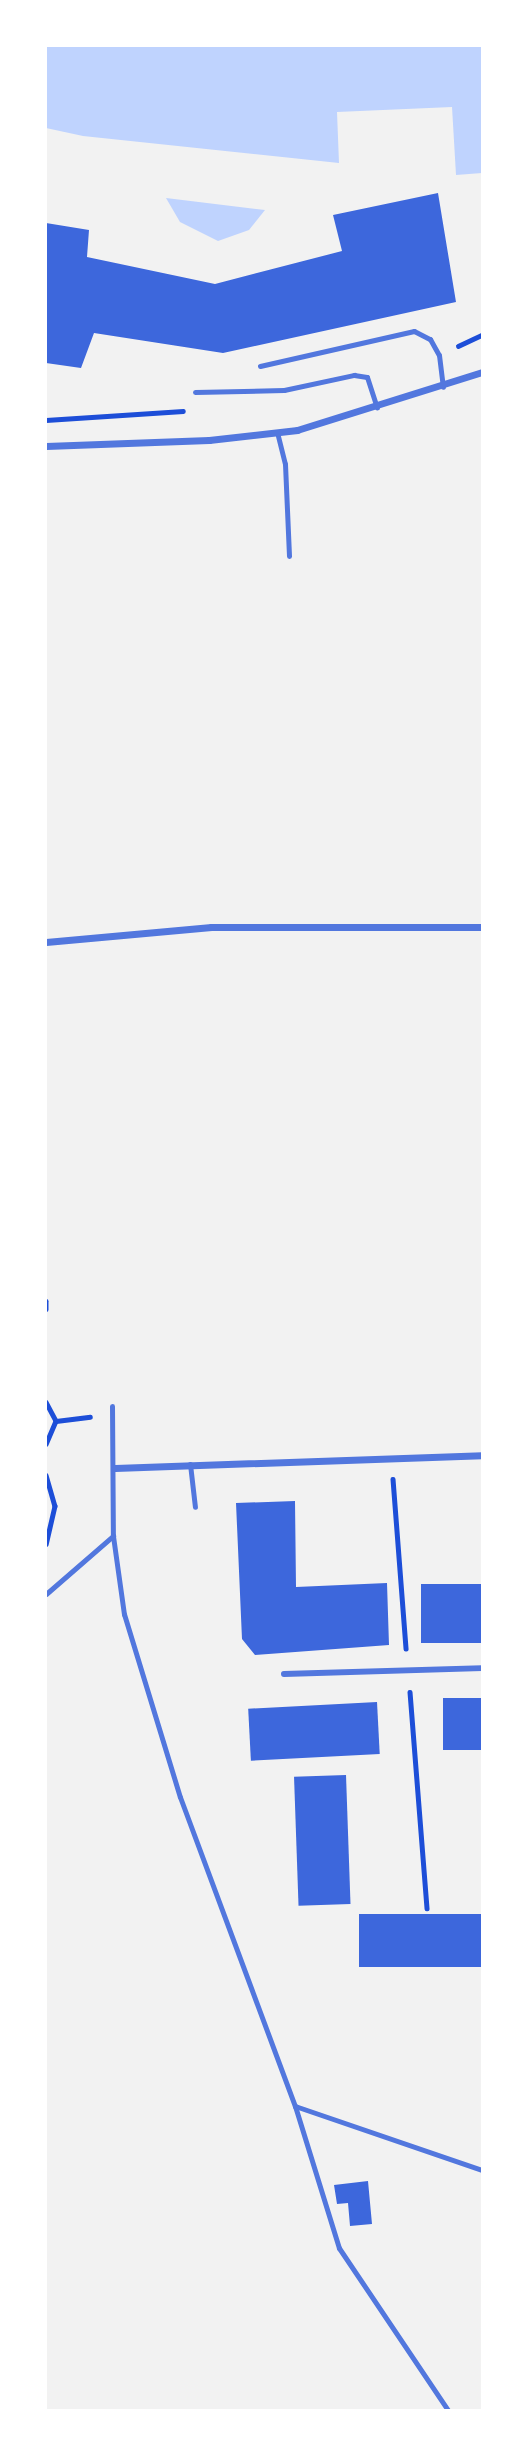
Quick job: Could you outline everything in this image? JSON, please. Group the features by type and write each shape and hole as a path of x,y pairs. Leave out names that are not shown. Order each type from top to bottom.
{"street":[{"path":"46,446 209,440 277,432 377,407 482,372"},
{"path":"46,942 211,927 482,927"},
{"path":"115,1468 482,1455"},
{"path":"285,1674 482,1668"}],"lane":[{"path":"260,366 414,331 430,339 443,387"},
{"path":"195,392 284,390 354,375 368,377 377,407"},
{"path":"277,432 285,464 289,556"},
{"path":"111,1406 115,1468 113,1536 124,1614 180,1797 295,2106 339,2248 448,2410"},
{"path":"190,1464 195,1507"},
{"path":"46,1594 113,1536"},
{"path":"295,2106 482,2170"}],"path":[{"path":"46,1301 46,1309"},
{"path":"46,1402 56,1421"},
{"path":"56,1421 112,1415"},
{"path":"46,1444 56,1421"},
{"path":"46,1475 55,1506 46,1544"}],"water":[{"path":"46,46 482,46 482,173 456,175 452,107 337,112 339,163 83,136 46,128"},
{"path":"166,198 265,210 249,230 218,241 180,222"}],"building":[{"path":"438,193 456,302 223,353 94,333 81,368 46,363 46,223 89,230 87,257 215,284 342,251 333,215"},
{"path":"295,1501 296,1587 387,1583 389,1645 255,1655 242,1639 236,1503"},
{"path":"421,1584 482,1584 482,1643 421,1643"},
{"path":"443,1698 482,1698 482,1750 443,1750"},
{"path":"377,1702 380,1754 251,1761 248,1709"},
{"path":"346,1775 351,1904 299,1906 294,1777"},
{"path":"359,1914 482,1914 482,1967 359,1967"},
{"path":"368,2181 372,2224 350,2226 348,2203 337,2204 334,2185"}]}
